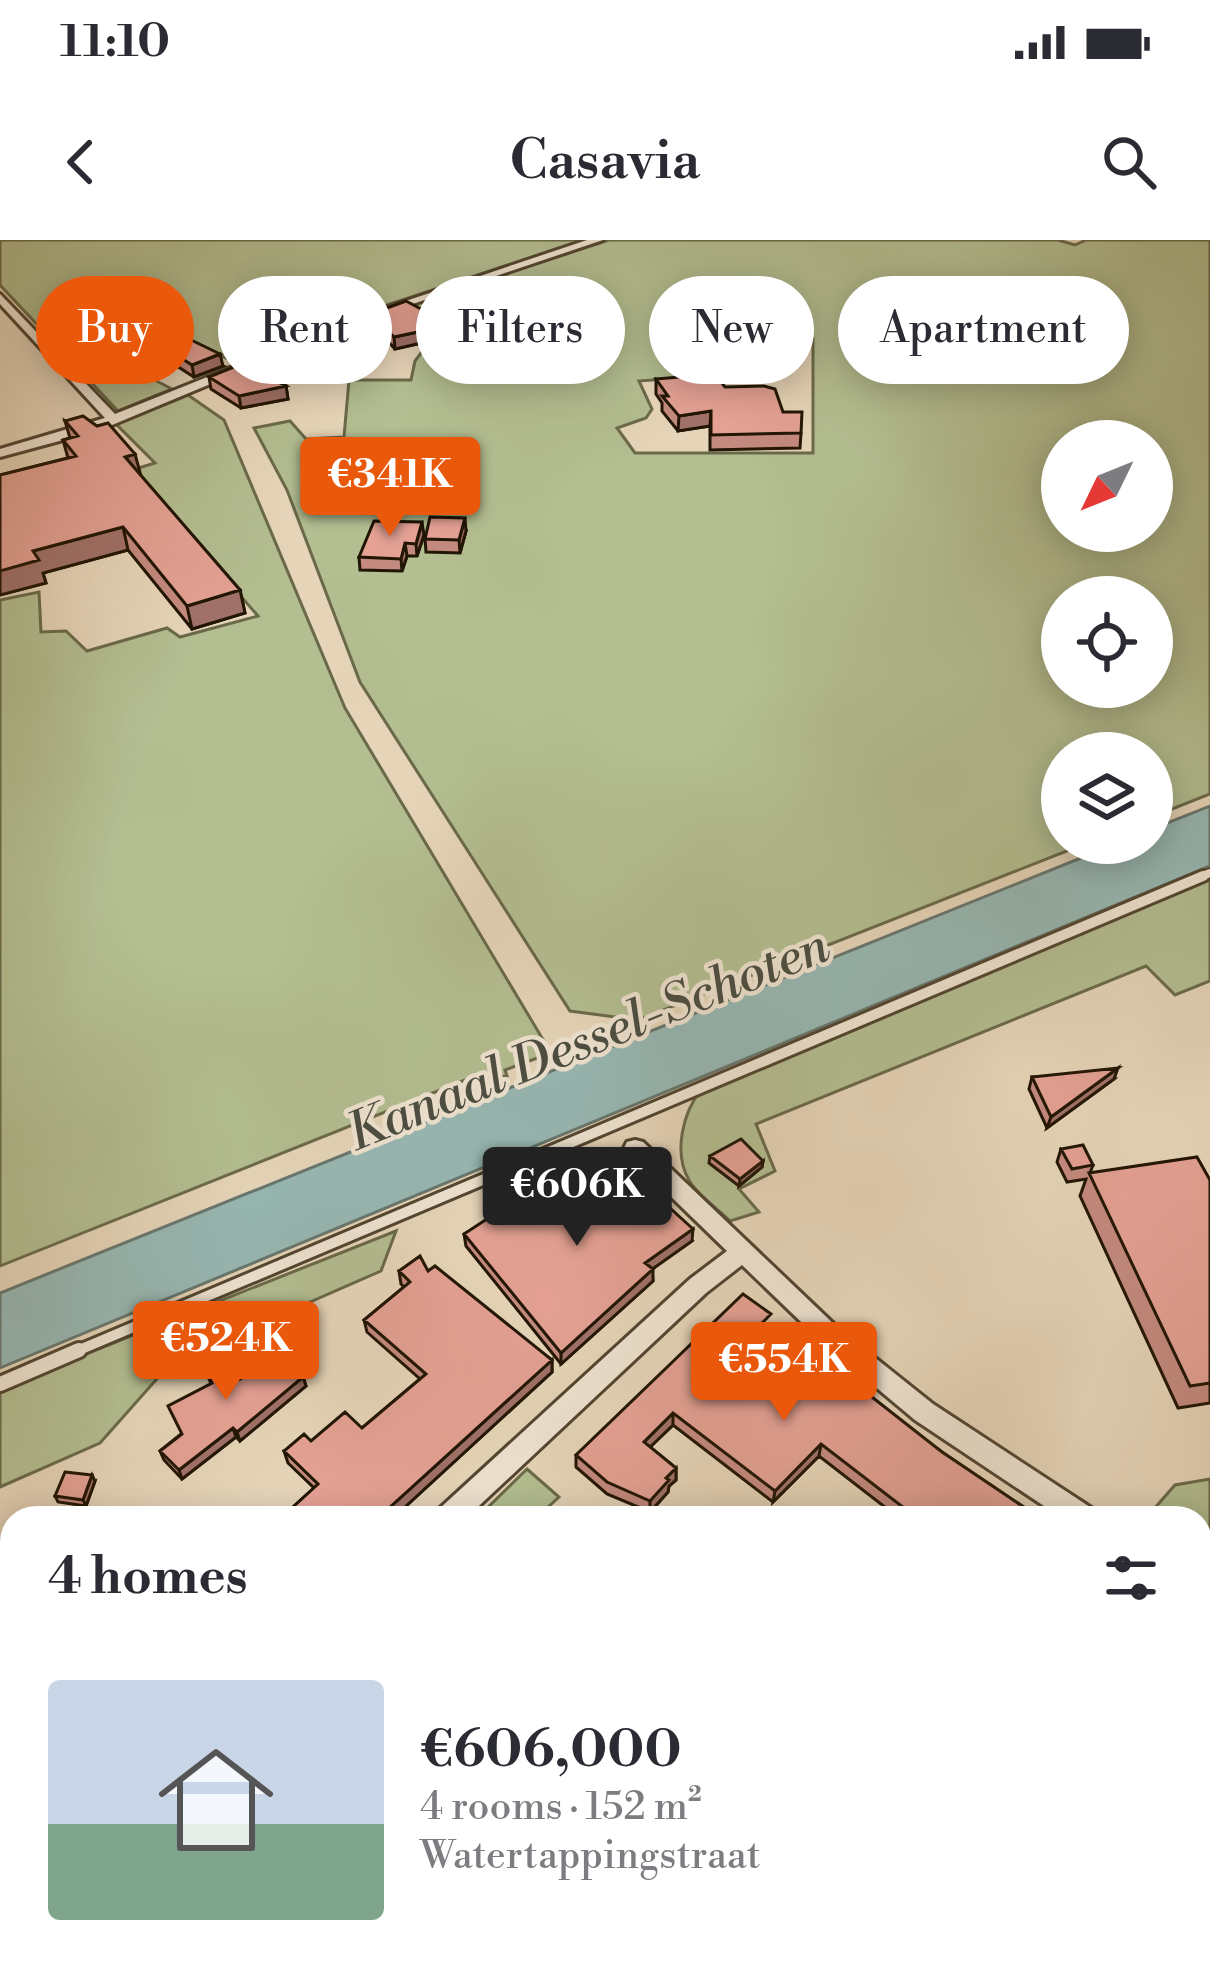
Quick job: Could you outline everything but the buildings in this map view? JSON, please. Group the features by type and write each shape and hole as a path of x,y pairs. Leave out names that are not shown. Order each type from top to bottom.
{"street":[{"path":"392,308 598,240"},
{"path":"0,296 112,418"},
{"path":"0,453 112,418 218,376"},
{"path":"634,1148 740,1254 924,1412 1066,1506"},
{"path":"461,1506 698,1286 740,1254"}],"lane":[{"path":"0,1384 1210,873"}],"green space":[{"path":"0,240 584,240 475,276 416,276 416,296 392,303 392,276 218,276 218,354 194,342 194,276 36,276 36,323 0,285"},
{"path":"609,240 1058,240 1075,245 1086,240 1210,240 1210,794 1173,809 1173,732 1041,732 1041,861 638,1020 570,1011 360,682 287,490 254,428 290,421 306,439 344,437 349,384 411,380 415,361 416,384 625,384 625,276 499,276"},
{"path":"93,384 162,384 172,389 118,411"},
{"path":"188,395 224,420 345,708 551,1053 505,1070 507,1076 470,1078 0,1266 0,600 39,592 41,632 66,631 87,651 167,628 180,637 258,616 132,470 155,463 116,424"},
{"path":"1210,876 1210,981 1175,995 1146,966 756,1124 775,1171 739,1189 759,1212 730,1221 689,1180 682,1158 682,1133 701,1090"},
{"path":"396,1231 381,1271 171,1363 100,1443 0,1487 0,1388"},
{"path":"527,1469 559,1497 549,1506 489,1506"},
{"path":"1210,1479 1210,1506 1157,1506 1175,1485"}],"water":[{"path":"1210,806 1210,866 0,1368 0,1293 1066,864 1173,864 1173,821"}],"water label":[{"name":"Kanaal Dessel-Schoten","path":"587,1038"}]}
